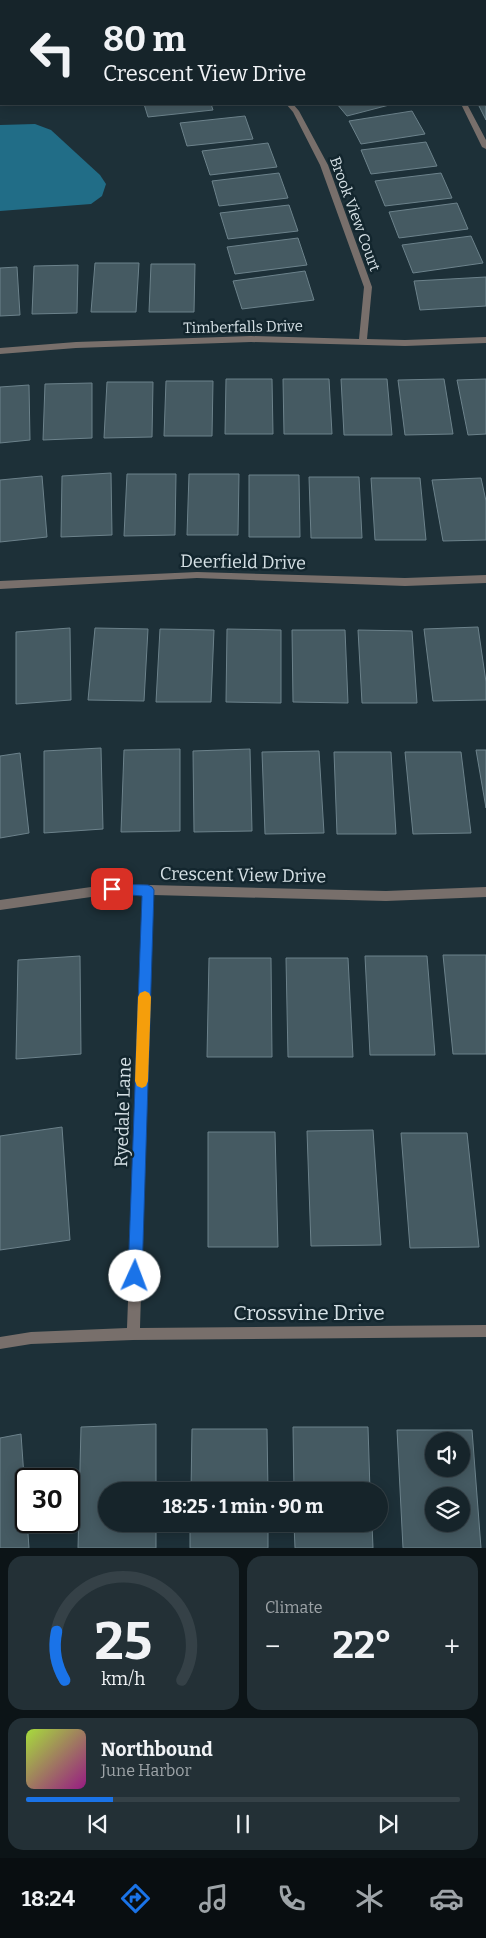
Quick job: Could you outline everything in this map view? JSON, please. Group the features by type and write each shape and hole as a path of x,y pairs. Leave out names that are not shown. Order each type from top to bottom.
{"street":[{"name":"Brook View Court","path":"290,105 296,111 324,165 368,287 363,341"},
{"path":"465,105 486,147"},
{"name":"Timberfalls Drive","path":"0,350 251,338 405,342 486,340"},
{"name":"Deerfield Drive","path":"0,585 197,576 405,582 486,579"},
{"name":"Crescent View Drive","path":"0,905 112,889 386,896 486,892"},
{"name":"Ryedale Lane","path":"133,1334 148,890"},
{"name":"Crossvine Drive","path":"0,1343 30,1338 133,1334 486,1331"}],"water":[{"path":"35,124 51,130 100,175 106,184 102,196 91,204 0,211 0,125"}],"building":[{"path":"144,105 211,105 213,110 148,117"},
{"path":"338,105 389,105 347,116"},
{"path":"478,105 486,105 486,120"},
{"path":"412,111 425,134 361,144 349,121"},
{"path":"245,116 253,139 187,146 180,123"},
{"path":"426,142 437,166 371,174 361,150"},
{"path":"268,143 277,167 210,175 202,151"},
{"path":"279,173 288,198 219,206 212,181"},
{"path":"441,173 452,198 385,206 375,181"},
{"path":"457,203 468,229 399,238 389,212"},
{"path":"289,205 298,231 228,239 220,213"},
{"path":"471,236 483,263 413,273 402,245"},
{"path":"298,238 307,265 235,274 227,247"},
{"path":"95,263 139,263 136,312 91,312"},
{"path":"151,264 195,264 194,312 149,312"},
{"path":"78,265 77,313 32,314 34,266"},
{"path":"17,267 20,315 0,316 0,268"},
{"path":"305,271 314,300 242,309 233,281"},
{"path":"486,277 486,306 420,310 414,281"},
{"path":"226,379 272,379 273,434 225,434"},
{"path":"283,379 329,379 332,434 284,434"},
{"path":"341,379 387,379 392,435 344,435"},
{"path":"444,379 453,434 405,435 398,380"},
{"path":"486,379 486,434 468,435 457,380"},
{"path":"166,381 213,381 212,436 164,436"},
{"path":"107,382 153,382 152,437 104,438"},
{"path":"92,383 92,438 43,440 45,384"},
{"path":"29,385 30,440 0,443 0,387"},
{"path":"111,473 112,535 61,537 62,476"},
{"path":"127,474 176,474 175,535 124,536"},
{"path":"189,474 239,474 238,535 187,535"},
{"path":"249,475 299,475 300,537 249,537"},
{"path":"42,476 47,537 0,542 0,480"},
{"path":"309,477 359,477 362,538 311,538"},
{"path":"371,478 420,478 426,540 375,540"},
{"path":"481,478 486,501 486,540 443,541 432,480"},
{"path":"478,627 486,682 486,700 433,701 424,629"},
{"path":"70,628 71,700 16,704 16,632"},
{"path":"95,628 148,629 144,701 88,700"},
{"path":"160,629 214,630 211,702 156,702"},
{"path":"227,629 281,630 281,703 226,702"},
{"path":"292,630 345,630 348,703 293,702"},
{"path":"358,630 412,631 417,703 362,703"},
{"path":"101,748 103,829 44,833 44,751"},
{"path":"180,749 180,831 121,832 124,750"},
{"path":"250,749 252,831 194,832 193,751"},
{"path":"476,750 486,750 486,808"},
{"path":"319,751 324,833 265,834 262,752"},
{"path":"334,752 391,752 396,834 337,834"},
{"path":"405,752 461,752 471,833 413,834"},
{"path":"20,753 29,833 0,838 0,756"},
{"path":"443,955 486,955 486,1054 453,1054"},
{"path":"80,956 81,1054 16,1059 18,960"},
{"path":"365,956 427,956 435,1055 370,1055"},
{"path":"209,958 271,958 272,1057 207,1057"},
{"path":"286,958 348,958 353,1057 288,1057"},
{"path":"62,1127 70,1240 0,1250 0,1136"},
{"path":"373,1130 381,1245 311,1246 307,1131"},
{"path":"208,1132 275,1132 278,1247 208,1247"},
{"path":"401,1133 467,1133 479,1247 410,1248"},
{"path":"156,1424 156,1482 98,1482 98,1532 156,1532 156,1548 78,1548 78,1533 80,1533 81,1427"},
{"path":"293,1427 368,1427 370,1482 294,1482"},
{"path":"192,1429 267,1429 268,1482 191,1482"},
{"path":"397,1430 472,1430 481,1548 403,1548"},
{"path":"21,1434 23,1468 15,1468 15,1533 28,1533 29,1548 0,1548 0,1438"},
{"path":"190,1532 268,1532 268,1548 190,1548"},
{"path":"294,1532 372,1532 373,1548 295,1548"}],"slow traffic":[{"path":"142,1081 145,997"}],"route":[{"path":"112,889 148,890 135,1276"}]}
